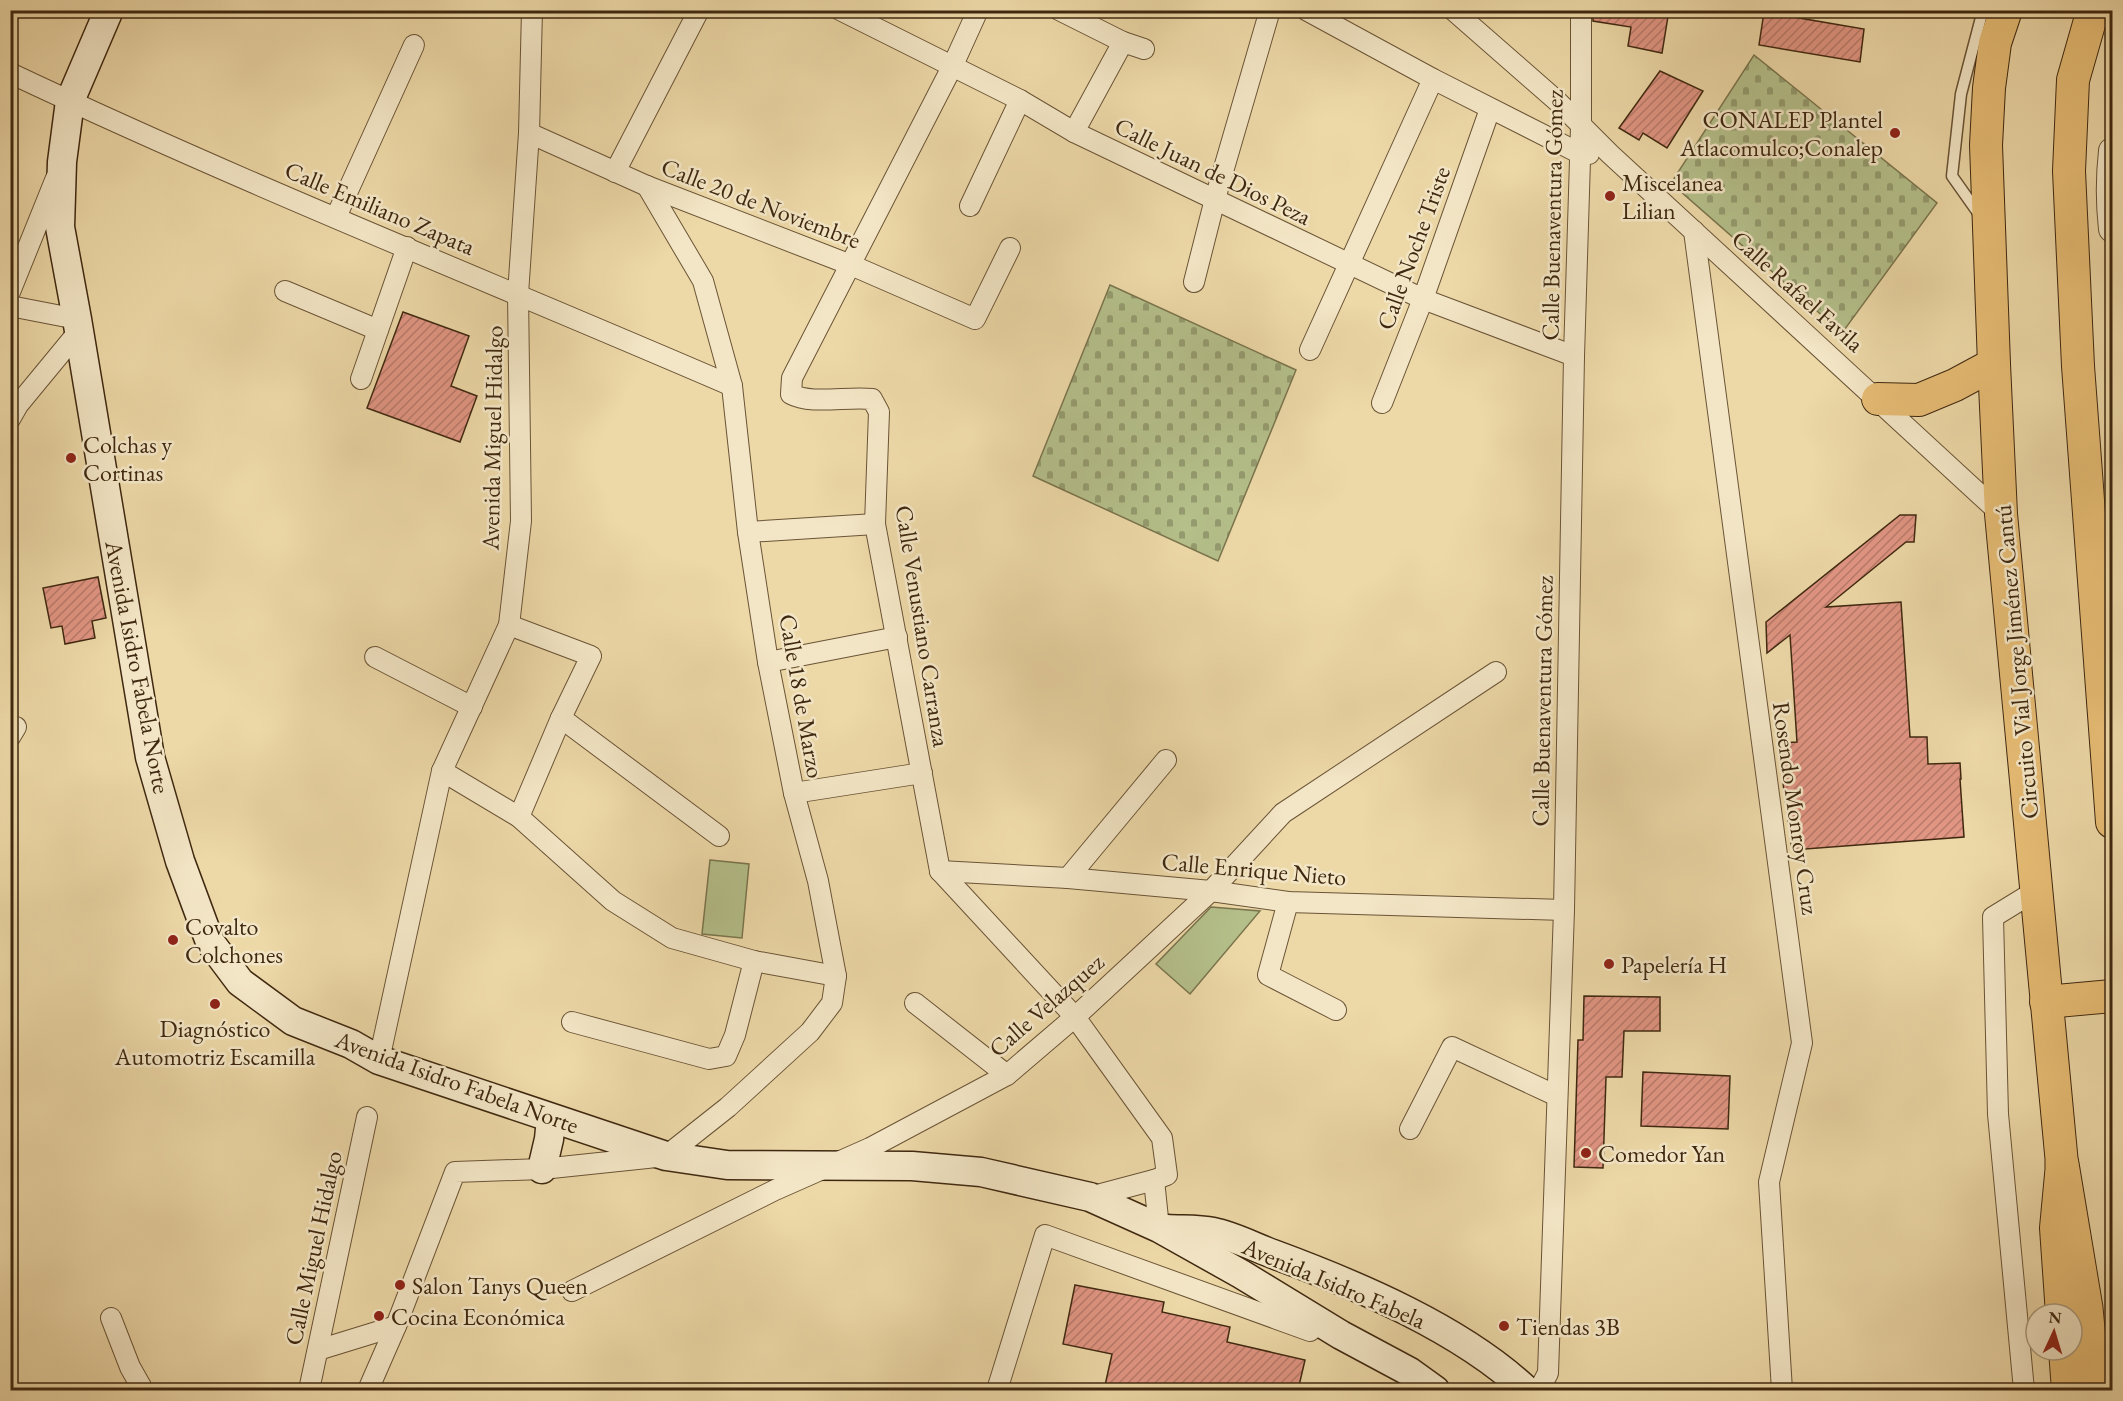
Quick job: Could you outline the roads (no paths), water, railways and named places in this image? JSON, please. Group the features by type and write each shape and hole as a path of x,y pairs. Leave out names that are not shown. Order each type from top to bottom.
{"highway":[{"path":"2062,1164 2073,1302"},
{"path":"2084,1350 2094,1390"}],"main road":[{"name":"Avenida Isidro Fabela Norte","path":"109,10 70,101 62,162 60,227 150,757 180,861 210,942 240,982 293,1021 351,1044 379,1060 666,1156 727,1165 828,1166"},
{"name":"Circuito Vial Jorge Jiménez Cantú","path":"2006,10 1995,43 1989,88 1986,145 2001,514 2062,1164"},
{"path":"2093,10 2073,80 2069,171 2078,366 2112,822"},
{"path":"1878,399 1919,399 1955,385 1994,364"},
{"path":"2046,1002 2112,996"},
{"path":"542,1169 551,1119"},
{"name":"Avenida Isidro Fabela","path":"828,1166 912,1166 981,1172 1090,1197 1159,1228 1241,1274 1314,1319 1410,1372 1435,1390"},
{"name":"Avenida Isidro Fabela","path":"1159,1228 1213,1232 1342,1282 1427,1322 1506,1372 1526,1390"},
{"path":"1314,1319 1317,1302 1328,1289 1342,1282"},
{"path":"2066,1362 2068,1390"}],"street":[{"name":"Avenida Miguel Hidalgo","path":"379,1060 442,771 509,625 521,521 518,294 529,133 532,10"},
{"path":"615,172 699,10"},
{"name":"Calle Juan de Dios Peza","path":"840,10 1020,99 1074,132 1350,265 1423,299 1574,356"},
{"path":"851,265 953,65 978,10"},
{"path":"1059,10 1123,42 1144,49"},
{"path":"1194,282 1215,200 1270,10"},
{"path":"1306,10 1490,109 1579,153 1610,154"},
{"name":"Calle Rafael Favila","path":"1453,10 1557,101 1610,154 2001,514"},
{"name":"Calle Buenaventura Gómez","path":"1539,1390 1548,1373 1564,910 1574,356 1581,127 1581,10"},
{"path":"1074,132 1123,42"},
{"path":"336,218 414,45"},
{"name":"Calle Emiliano Zapata","path":"10,73 336,218 732,386"},
{"name":"Calle Noche Triste","path":"1310,350 1433,79"},
{"path":"970,206 1020,99"},
{"name":"Calle Noche Triste","path":"1382,403 1423,299 1490,109"},
{"name":"Calle 20 de Noviembre","path":"529,133 647,186 851,265 975,319 1010,248"},
{"path":"2112,152 2110,210 2112,229"},
{"path":"10,292 62,162"},
{"name":"Calle 18 de Marzo","path":"647,186 703,281 732,386 748,532 768,662 794,794 818,881 836,976 832,1003 810,1032 728,1107 666,1156"},
{"name":"Rosendo Monroy Cruz","path":"1694,231 1802,1043 1769,1182 1782,1390"},
{"path":"361,379 407,247"},
{"name":"Calle Venustiano Carranza","path":"851,265 792,378 791,394 801,399 856,397 872,399 879,412 875,524 940,871"},
{"path":"285,291 378,330"},
{"path":"10,306 78,325 10,419"},
{"path":"748,532 875,524"},
{"path":"509,625 591,656 561,718 519,817"},
{"path":"768,662 897,637"},
{"path":"375,657 472,707"},
{"name":"Calle Velazquez","path":"572,1291 775,1190 870,1148 1007,1075 1075,1017 1211,891 1283,813 1496,672"},
{"path":"561,718 719,836"},
{"path":"1068,878 1166,760"},
{"path":"442,771 519,817 613,901 672,938 754,961 836,976"},
{"path":"794,794 922,773"},
{"path":"940,871 1075,1017 1162,1138 1167,1175 1090,1197"},
{"name":"Calle Enrique Nieto","path":"940,871 1068,878 1211,891 1288,902 1564,910"},
{"path":"2024,1390 1998,1114 1993,917 2037,890"},
{"path":"1288,902 1268,975 1336,1010"},
{"path":"572,1022 709,1059 726,1056 735,1035 754,961"},
{"path":"915,1003 1007,1075"},
{"path":"1410,1129 1452,1047 1557,1096"},
{"name":"Calle Miguel Hidalgo","path":"309,1390 367,1117"},
{"path":"368,1390 396,1326 455,1172 542,1169 666,1156"},
{"path":"1154,1180 1159,1228"},
{"path":"997,1390 1045,1235 1310,1331 1314,1319"},
{"path":"111,1318 130,1368 143,1390"},
{"path":"318,1350 396,1326"}],"lane":[{"path":"1983,10 1961,94 1952,176 1989,229"}],"place":[{"name":"CONALEP Plantel Atlacomulco;Conalep","path":"1895,133"},
{"name":"Miscelanea Lilian","path":"1610,196"},
{"name":"Colchas y Cortinas","path":"71,458"},
{"name":"Covalto Colchones","path":"173,940"},
{"name":"Papelería H","path":"1609,964"},
{"name":"Diagnóstico Automotriz Escamilla","path":"215,1004"},
{"name":"Comedor Yan","path":"1586,1153"},
{"name":"Salon Tanys Queen","path":"400,1285"},
{"name":"Cocina Económica","path":"379,1316"},
{"name":"Tiendas 3B","path":"1504,1326"}]}
